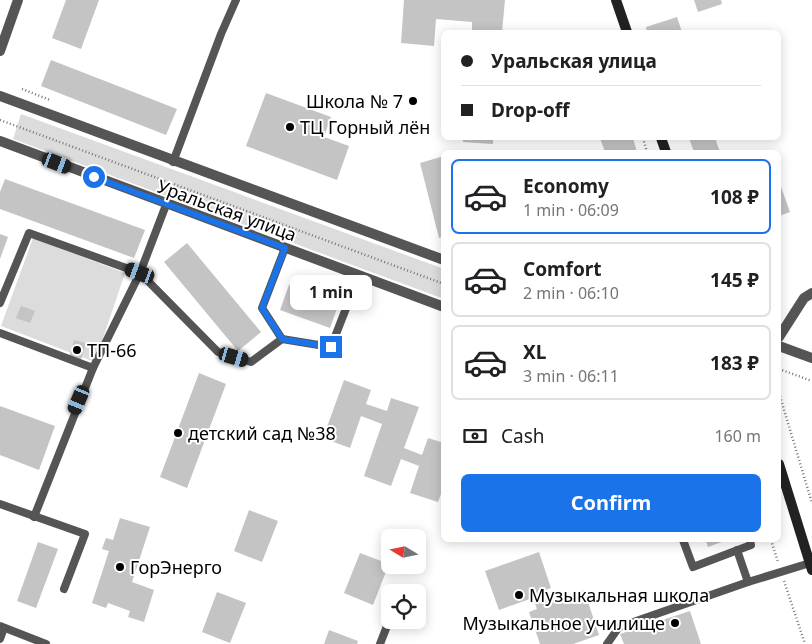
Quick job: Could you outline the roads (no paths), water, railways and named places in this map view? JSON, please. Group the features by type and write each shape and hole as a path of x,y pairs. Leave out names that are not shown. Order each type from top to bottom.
{"street":[{"path":"0,51 18,0"},
{"path":"616,0 626,30"},
{"name":"Уральская улица","path":"0,96 173,162 441,259"},
{"name":"Уральская улица","path":"0,141 166,205 441,306"},
{"path":"781,334 804,298 812,293"},
{"path":"781,347 812,358"},
{"path":"781,470 811,566"}],"lane":[{"path":"173,162 221,34 236,0"},
{"path":"34,517 93,368 140,273 166,205"},
{"path":"0,303 29,233 140,273 218,352 251,362 282,339 331,347 359,275"},
{"path":"282,339 262,308 285,248"},
{"path":"0,333 93,368"},
{"path":"0,504 85,534 64,589"},
{"path":"684,542 693,566 751,545 750,542"},
{"path":"737,550 748,582"},
{"path":"607,644 619,627 748,582 781,572 811,566"},
{"path":"0,639 2,627 46,644"},
{"path":"380,644 386,629"}],"place":[{"name":"Школа № 7","path":"413,101"},
{"name":"ТЦ Горный лён","path":"290,127"},
{"name":"ТП-66","path":"77,350"},
{"name":"детский сад №38","path":"178,433"},
{"name":"ГорЭнерго","path":"120,567"},
{"name":"Музыкальная школа","path":"519,595"},
{"name":"Музыкальное училище","path":"675,623"}]}
